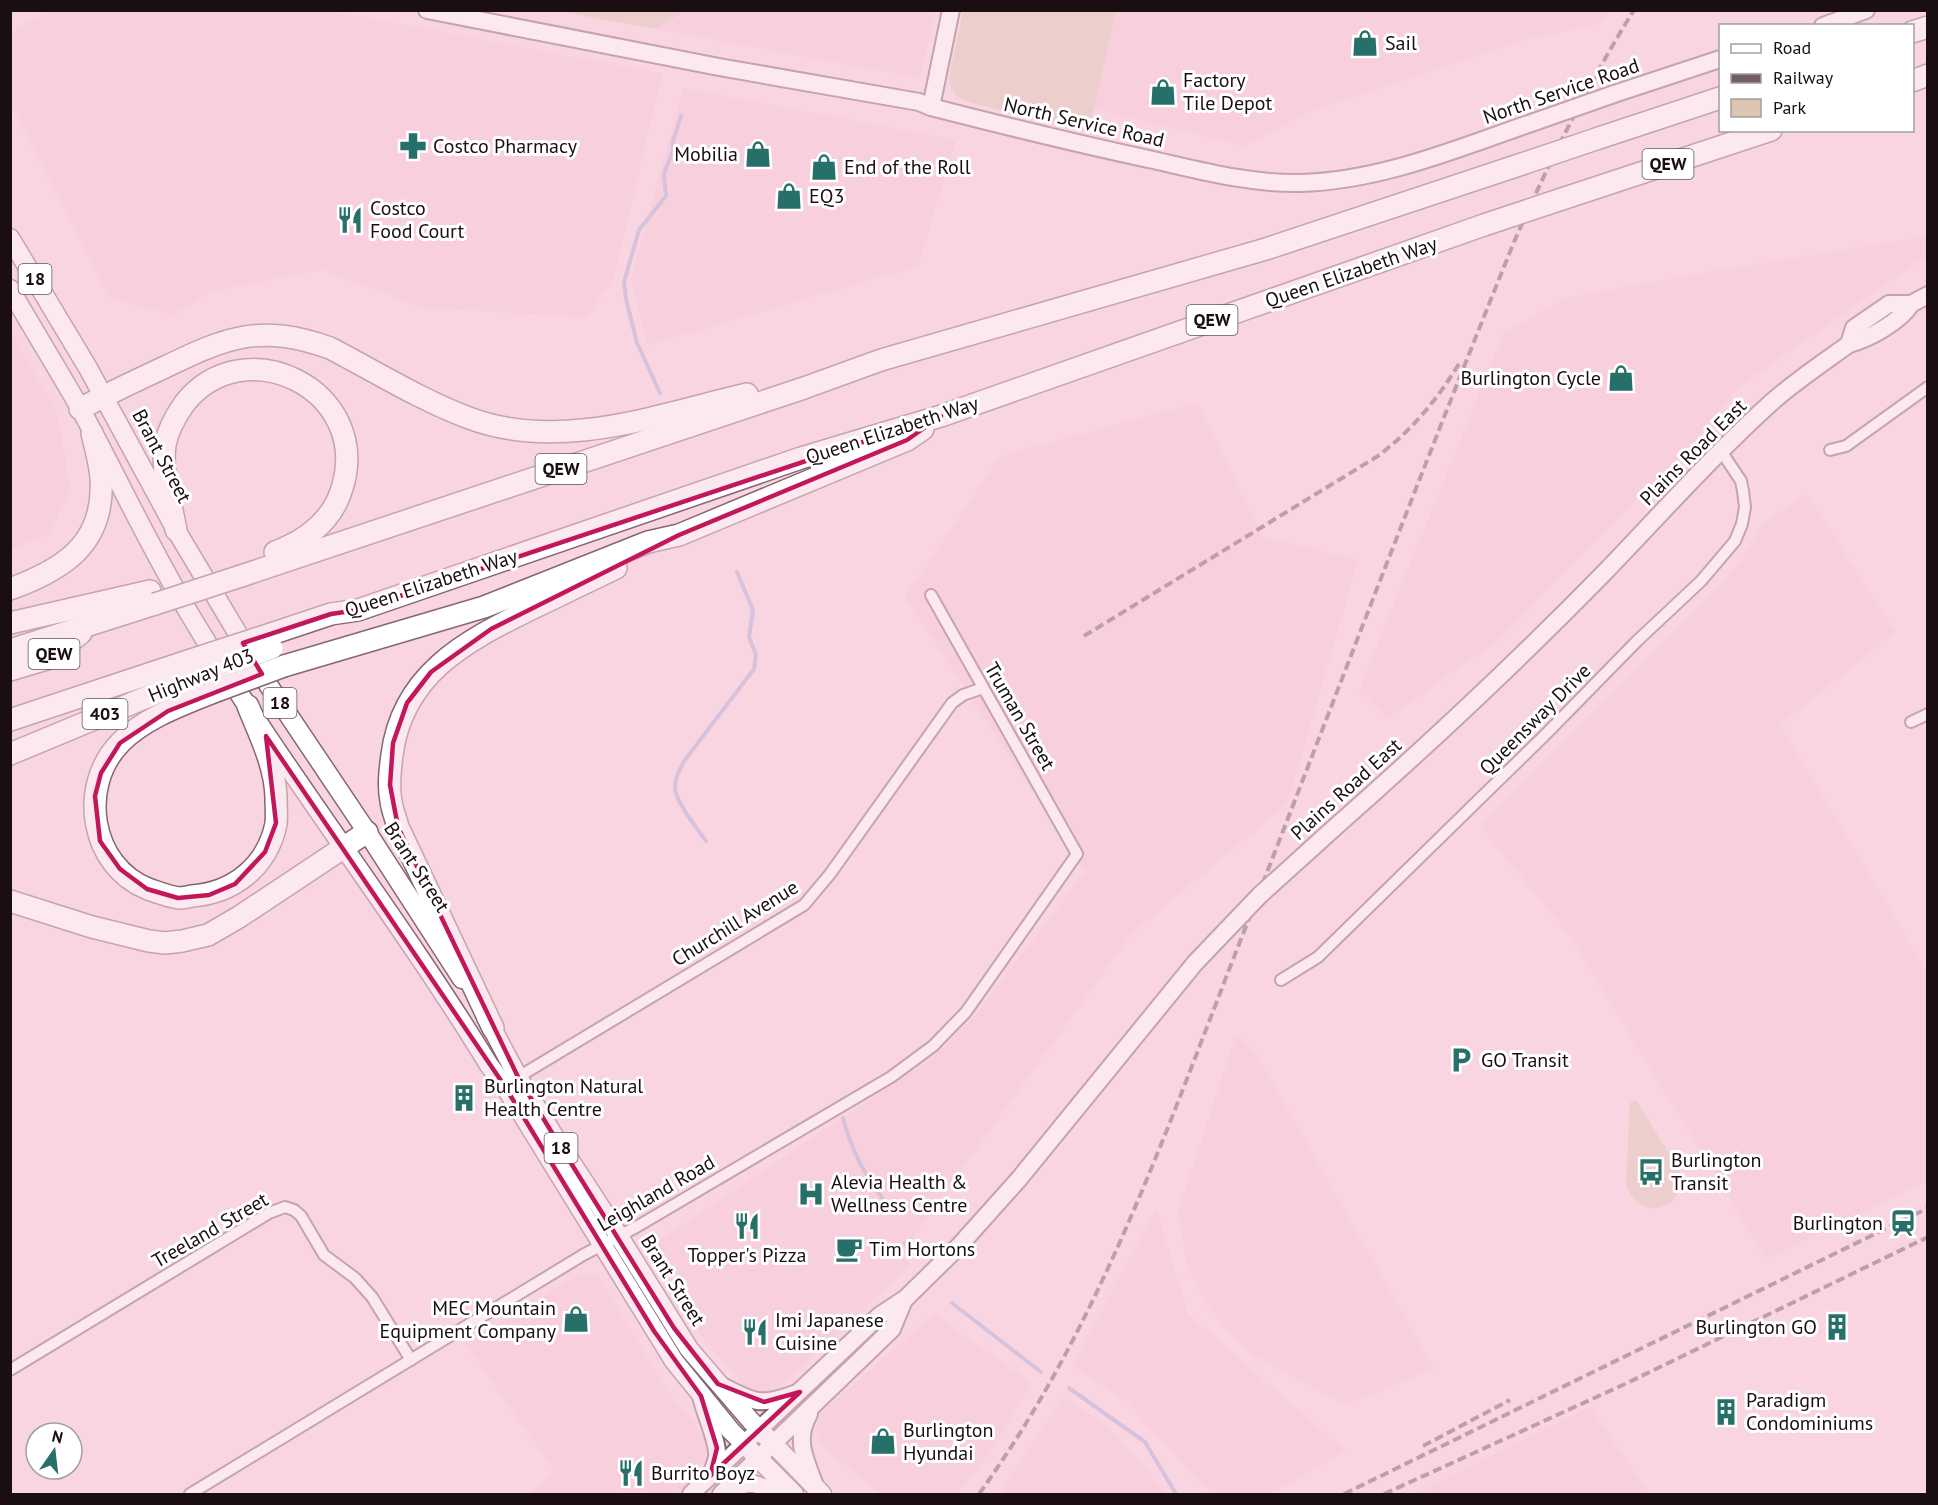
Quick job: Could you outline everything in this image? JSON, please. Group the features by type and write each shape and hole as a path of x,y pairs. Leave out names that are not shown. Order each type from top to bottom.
{"highway":[{"name":"QEW","path":"10,670 50,658 91,625 153,598 804,388 881,360 1266,249 1719,98"},
{"name":"Queen Elizabeth Way","path":"10,720 201,676 331,614 358,610 801,458 941,416 1484,225 1764,132"},
{"path":"80,409 217,343 237,338 271,335 299,338 330,348 439,406 471,419 498,426 550,432 604,428 881,360"},
{"path":"176,530 164,464 165,444 169,428 188,400 199,389 217,378 252,370 276,372 299,380 313,391 335,416 346,441 345,479 333,510 320,526 295,544 233,574"},
{"path":"493,1028 398,827 391,801 393,743 407,703 431,672 461,647 491,629 652,551 679,535 907,440 941,416"},
{"path":"10,589 53,571 71,558 94,527 101,478 92,433"},
{"path":"248,706 270,762 276,795 276,823 265,852 248,873 235,884 209,895 178,898 147,889 133,881 120,870 100,841 95,820 95,796 101,773 109,757 120,743 168,711 201,676 284,666 484,607 648,542 679,535"},
{"path":"10,622 153,598"},
{"path":"10,650 91,625"},
{"name":"Highway 403","path":"10,754 201,676"},
{"path":"10,901 92,927 149,941 165,943 182,941 208,935 239,917 368,832"}],"main road":[{"name":"North Service Road","path":"427,10 720,67 919,102 1061,140 1243,180 1301,183 1347,178 1399,168 1719,59"},
{"path":"931,107 951,10"},
{"path":"1828,24 1866,10"},
{"name":"Brant Street","path":"10,237 104,396 176,530 269,686 368,832 493,1028 511,1081 602,1245 674,1361 701,1396 744,1444 794,1494"},
{"name":"Brant Street","path":"10,289 80,409 154,552 187,609 276,750 345,848 489,1065 511,1081 619,1236 689,1349 759,1430 819,1492"},
{"name":"Plains Road East","path":"691,1494 879,1316 904,1300 958,1246 1019,1179 1195,963 1260,895 1411,760 1603,574 1720,451 1774,400 1849,344 1863,341 1905,314 1911,304 1928,295"},
{"name":"Plains Road East","path":"723,1494 892,1329 904,1300"},
{"path":"718,1384 742,1396 764,1402 773,1402 801,1392"},
{"path":"701,1396 717,1448 717,1456 710,1476"},
{"path":"814,1406 804,1423 800,1439 802,1450 819,1492"},
{"path":"723,1494 745,1484 768,1487 788,1494"}],"street":[{"path":"1830,450 1846,446 1928,387"},
{"name":"Queensway Drive","path":"1281,980 1318,957 1441,838 1637,641 1701,581 1735,541 1742,524 1745,507 1743,491 1741,481 1720,451"},
{"name":"Truman Street","path":"931,596 1077,854"},
{"name":"Churchill Avenue","path":"511,1081 804,905 830,874 952,703 963,694 983,688"},
{"path":"1911,722 1928,714"},
{"name":"Leighland Road","path":"190,1494 602,1245 891,1077 933,1046 966,1012 1077,854"},
{"name":"Treeland Street","path":"10,1370 269,1213 285,1208 294,1210 301,1216 324,1255 365,1288 411,1360"}],"highlighted area":[{"path":"941,416 907,440 679,535 491,629 431,672 407,703 393,743 390,785 398,827 518,1077 674,1328 718,1384 764,1402 800,1392 710,1476 717,1448 701,1396 654,1331 504,1085 266,736 276,823 265,852 235,884 209,895 178,898 147,889 120,869 100,841 95,796 101,773 120,743 168,711 262,674 243,643 331,614 358,610"}],"shaded area":[{"path":"52,10 333,11 663,74 613,278 587,317 424,308 323,270 212,291 173,315 109,298 11,104 11,32"},
{"path":"1116,10 1610,11 1603,22 1514,43 1305,114 1245,146 1095,109"},
{"path":"685,11 935,11 921,71 915,77 655,29"},
{"path":"683,88 956,140 918,266 648,345 631,279"},
{"path":"1927,236 1927,255 1740,386 1687,449 1495,642 1388,718 1359,691 1503,334 1566,298"},
{"path":"10,331 57,412 70,489 50,534 11,549"},
{"path":"1197,403 1263,537 1358,560 1288,803 1132,933 902,1252 911,1265 776,1390 762,1392 746,1387 701,1336 648,1247 931,1059 973,1018 1085,872 905,597 1000,456"},
{"path":"1807,494 1895,632 1780,725 1927,972 1927,1181 1766,1259 1572,939 1480,826 1735,569 1753,544 1762,524"},
{"path":"1236,1035 1257,1055 1434,1369 1346,1405 1253,1355 1211,1311 1187,1266 1178,1211"},
{"path":"1156,1208 1188,1314 1345,1451 1270,1494 1211,1494 1125,1400 1073,1365"},
{"path":"583,1272 598,1276 673,1398 694,1422 704,1439 706,1453 700,1469 677,1494 530,1494 554,1471 465,1343"},
{"path":"934,1314 1032,1383 988,1454 958,1494 881,1494 828,1451 817,1438 818,1419 821,1413"},
{"path":"1062,1397 1105,1424 1151,1474 1165,1494 1000,1494"},
{"path":"1590,1407 1649,1494 1415,1494"}],"green space":[{"path":"558,11 685,11 655,29"},
{"path":"963,11 1116,11 1089,133 964,101 958,96 952,89 949,78"},
{"path":"1637,1101 1680,1172 1680,1186 1676,1196 1669,1204 1660,1208 1650,1208 1640,1204 1632,1196 1626,1184 1630,1103"}],"waterway":[{"path":"660,393 637,343 624,282 639,230 666,196 664,174 673,150 673,141 681,116"},
{"path":"706,841 682,807 676,793 675,783 685,760 754,669 756,655 749,637 753,610 737,572"},
{"path":"843,1118 860,1163 886,1203"},
{"path":"905,1243 912,1252"},
{"path":"952,1303 1041,1372"},
{"path":"1069,1388 1145,1442 1176,1494"}],"railway":[{"path":"979,1494 1021,1432 1058,1368 1123,1234 1153,1165 1514,242 1570,124 1634,10"},
{"path":"1084,636 1378,456 1402,436 1423,413 1443,389 1460,362"},
{"path":"1344,1494 1928,1208"},
{"path":"1384,1494 1625,1384 1928,1237"},
{"path":"1423,1446 1510,1400"}],"place":[{"name":"Sail","path":"1365,43"},
{"name":"Factory Tile Depot","path":"1163,92"},
{"name":"Costco Pharmacy","path":"413,146"},
{"name":"Mobilia","path":"758,154"},
{"name":"End of the Roll","path":"824,167"},
{"name":"EQ3","path":"789,196"},
{"name":"Costco Food Court","path":"350,220"},
{"name":"Burlington Cycle","path":"1621,378"},
{"name":"GO Transit","path":"1461,1060"},
{"name":"Burlington Natural Health Centre","path":"464,1098"},
{"name":"Burlington Transit","path":"1651,1172"},
{"name":"Alevia Health & Wellness Centre","path":"811,1194"},
{"name":"Burlington","path":"1903,1223"},
{"name":"Topper's Pizza","path":"747,1226"},
{"name":"Tim Hortons","path":"849,1249"},
{"name":"MEC Mountain Equipment Company","path":"576,1319"},
{"name":"Burlington GO","path":"1837,1327"},
{"name":"Imi Japanese Cuisine","path":"755,1332"},
{"name":"Paradigm Condominiums","path":"1726,1412"},
{"name":"Burlington Hyundai","path":"883,1441"},
{"name":"Burrito Boyz","path":"631,1473"}]}
